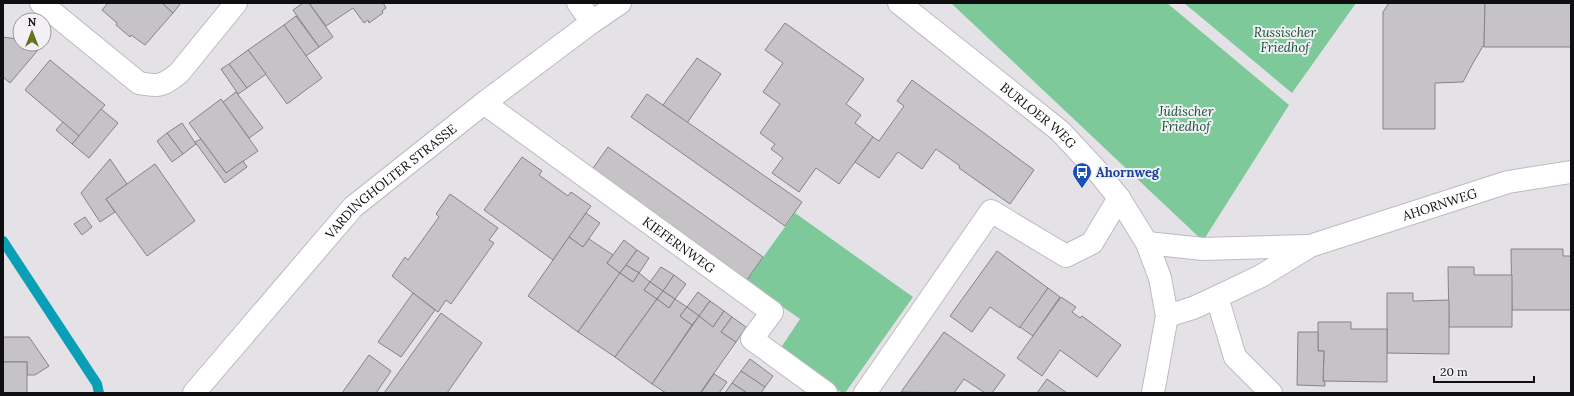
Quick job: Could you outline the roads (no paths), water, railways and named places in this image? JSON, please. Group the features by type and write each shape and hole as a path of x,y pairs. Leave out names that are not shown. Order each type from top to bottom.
{"street":[{"path":"41,3 139,83 156,86 169,82 179,73 236,3"},
{"path":"578,3 592,22"},
{"name":"VARDINGHOLTER STRASSE","path":"195,393 353,207 484,103 592,22 620,3"},
{"name":"BURLOER WEG","path":"899,3 1060,131 1099,173 1119,198 1148,243 1160,278 1167,316 1153,393"},
{"name":"KIEFERNWEG","path":"484,103 772,312 752,339 826,393"},
{"name":"AHORNWEG","path":"1167,316 1193,308 1261,276 1310,246 1508,182 1571,172"},
{"path":"865,393 991,211 1066,256 1092,243 1119,198"},
{"name":"AHORNWEG","path":"1148,243 1203,249 1310,246"},
{"path":"1217,297 1235,357 1271,393"}],"waterway":[{"path":"3,241 97,384 99,393"}],"place":[{"name":"Ahornweg","path":"1082,189"}],"park label":[{"name":"Russischer Friedhof","path":"1285,40"},
{"name":"Jüdischer Friedhof","path":"1186,118"}]}
